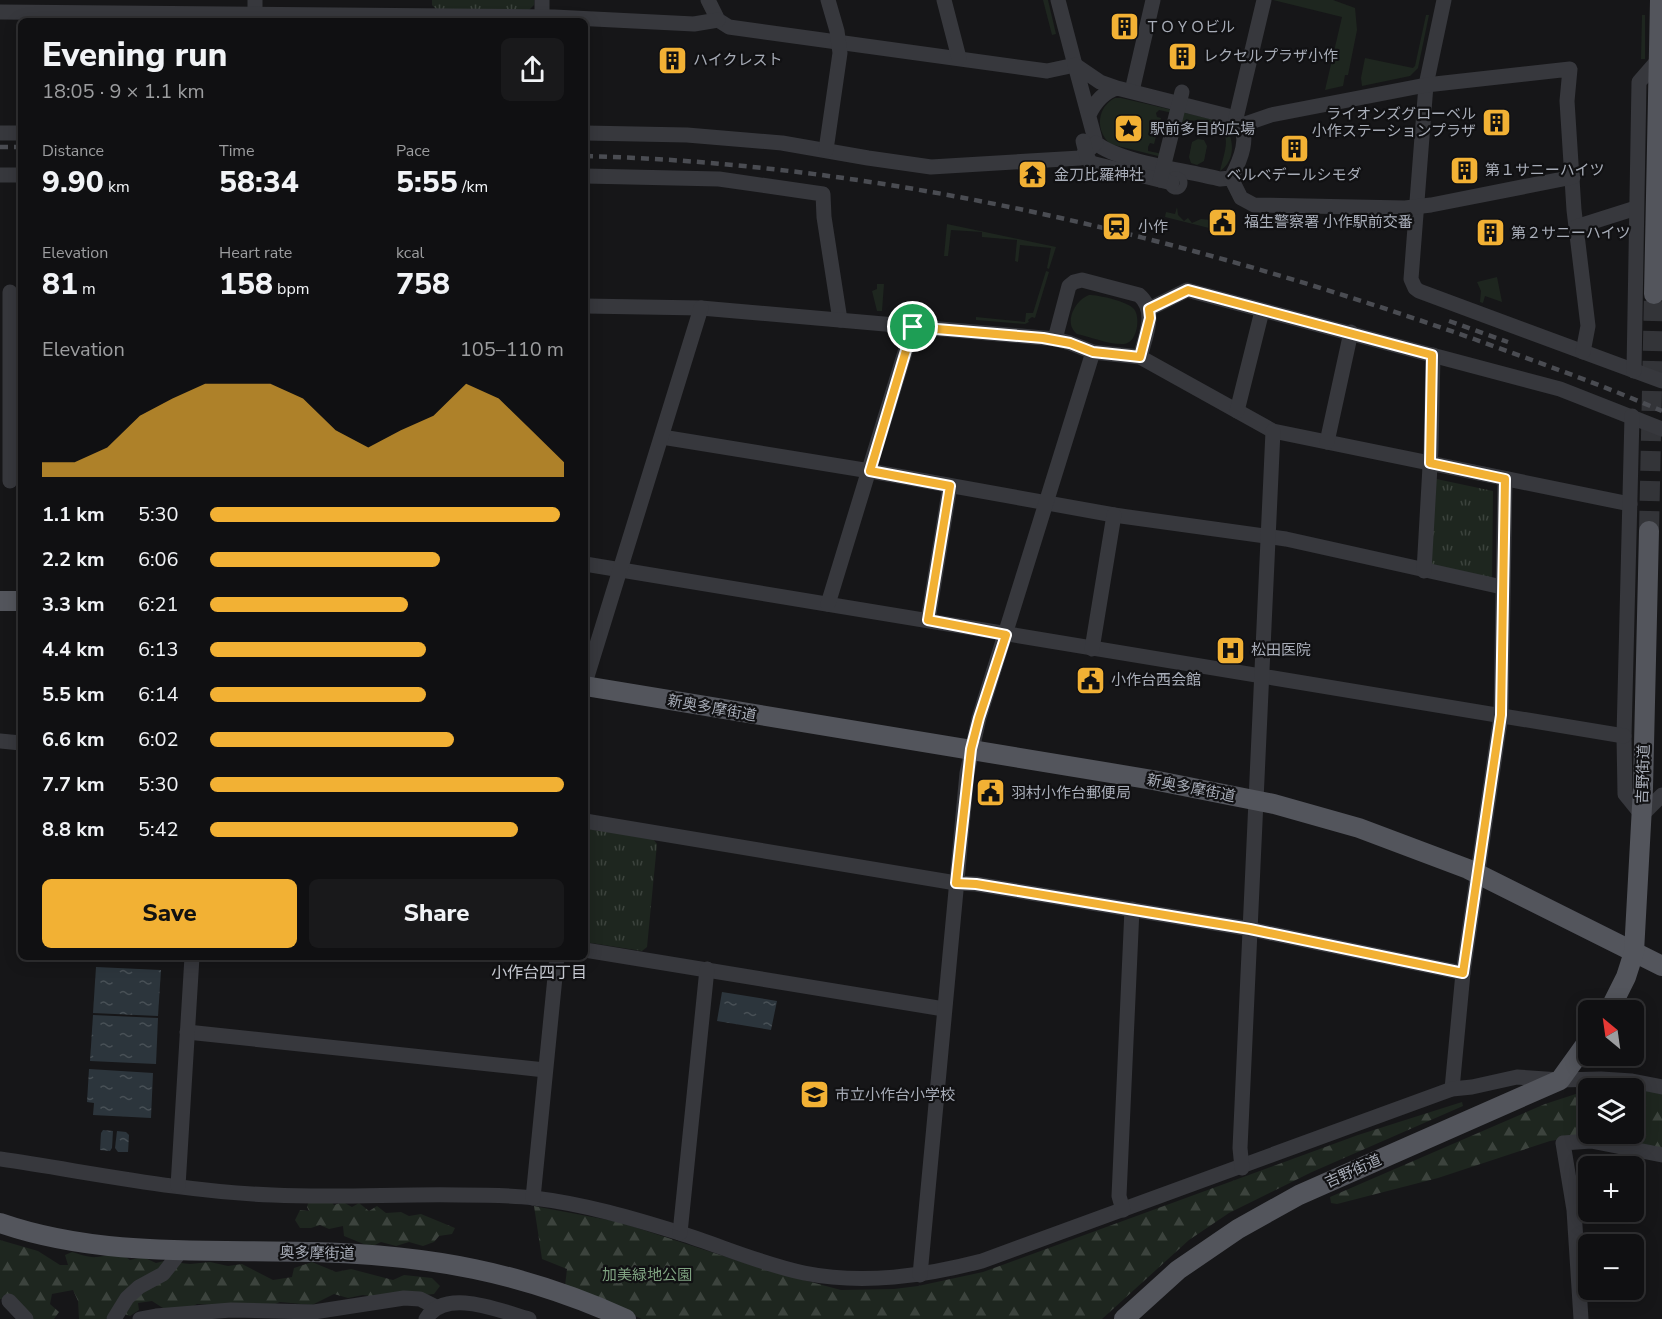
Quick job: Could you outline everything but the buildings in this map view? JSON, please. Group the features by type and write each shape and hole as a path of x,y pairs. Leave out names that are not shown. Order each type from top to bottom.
{"main road":[{"path":"1654,294 1660,0"},
{"name":"吉野街道","path":"1614,1000 1626,977 1634,951 1642,814 1649,531"},
{"path":"0,601 18,601"},
{"name":"新奥多摩街道","path":"588,685 1153,780 1256,800 1359,828 1479,874 1662,966"},
{"path":"1560,1080 1578,1055"},
{"name":"吉野街道","path":"1124,1319 1153,1291 1188,1264 1238,1229 1280,1205 1560,1080"},
{"name":"奥多摩街道","path":"0,1223 33,1232 110,1246 181,1251 312,1252 421,1258 533,1283 589,1302 626,1319"}],"street":[{"path":"428,0 428,16"},
{"path":"542,0 542,18"},
{"path":"708,0 718,20 729,27 1047,71 1076,65 1100,82 1239,121 1426,85 1570,69 1567,101 1572,177 1588,326 1583,352"},
{"path":"826,150 840,53 828,0"},
{"path":"944,0 959,58"},
{"path":"1058,0 1089,115 1087,157 1091,163 1164,183 1182,92"},
{"path":"1125,90 1153,0"},
{"path":"1231,178 1238,165 1244,141 1239,121 1264,0"},
{"path":"1444,0 1426,85 1411,279 1415,288 1662,381"},
{"path":"0,12 255,12 504,18"},
{"path":"588,21 694,24 718,20"},
{"path":"1634,371 1638,82 1660,61"},
{"path":"1089,115 1093,106 1104,94 1125,90"},
{"path":"0,133 18,133"},
{"path":"588,133 687,135 782,143 931,167 1080,158 1089,142"},
{"path":"1089,142 1125,157 1220,179 1231,178"},
{"path":"0,175 18,175"},
{"path":"588,176 719,179 823,194 824,217 840,320"},
{"path":"1231,178 1242,198 1254,206 1416,207 1572,177"},
{"path":"1576,227 1636,208"},
{"path":"1055,339 1069,286 1082,280 1139,295 1145,300 1150,318 1140,357"},
{"path":"1149,309 1188,290 1560,389 1662,429"},
{"path":"10,292 10,482"},
{"path":"588,306 701,308 1055,339 1093,352 1140,357 1273,431 1630,504"},
{"path":"588,675 701,308"},
{"path":"1237,411 1262,311"},
{"path":"828,604 913,327"},
{"path":"1327,442 1351,333"},
{"path":"920,1275 956,883 971,749 1093,352"},
{"path":"1424,570 1430,463 1432,355"},
{"path":"1632,416 1624,736 1625,794 1642,814 1662,795"},
{"path":"1242,1168 1240,1148 1273,431"},
{"path":"662,437 870,471 1114,516 1286,539 1502,587"},
{"path":"1452,1089 1463,973 1501,715 1505,479"},
{"path":"928,620 950,486"},
{"path":"1092,648 1114,516"},
{"path":"588,565 1624,736"},
{"path":"0,741 18,743"},
{"path":"588,822 1250,929 1463,973"},
{"path":"1123,1210 1119,1196 1132,909"},
{"path":"588,950 944,1009"},
{"path":"178,1186 192,960"},
{"path":"533,1198 557,960"},
{"path":"680,1233 707,969"},
{"path":"187,1032 545,1070"},
{"path":"0,1159 178,1186 272,1195 533,1198 600,1210 804,1273 838,1277 920,1275 982,1261 1242,1168 1452,1089 1517,1077 1632,1081 1662,1087"},
{"path":"1581,1319 1574,1210 1563,1143 1591,1141 1662,1155"},
{"path":"114,1319 128,1298 139,1287 163,1274 181,1251"},
{"path":"140,1319 231,1310 314,1312 405,1298 420,1299 436,1307"},
{"path":"9,1301 26,1319"},
{"path":"426,1319 436,1307 448,1303 464,1303 529,1319"}],"green space":[{"path":"432,0 534,0 534,5 529,10 437,10 432,5"},
{"path":"1043,0 1048,0 1056,34 1052,35"},
{"path":"1273,0 1333,0 1355,8 1357,30 1348,75 1345,75 1343,86 1325,90 1342,17"},
{"path":"1426,15 1429,15 1418,68 1410,76 1362,86 1361,78 1365,58 1413,68 1415,66"},
{"path":"1642,15 1645,15 1645,59 1641,59"},
{"name":"駅前多目的広場","path":"1115,98 1121,98 1220,121 1225,126 1231,140 1229,160 1220,171 1226,146 1224,134 1214,125 1197,121 1189,121 1181,125 1170,159 1110,144 1100,126 1102,113 1109,102","holes":["1159,110 1177,114 1168,155 1148,151 1150,143 1154,144 1161,118 1157,117 1156,113"]},
{"path":"1198,139 1204,140 1207,146 1204,161 1197,165 1191,163 1189,157 1192,142"},
{"path":"1177,207 1178,215 1184,221 1188,218 1192,223 1201,219 1211,220 1209,228 1165,217 1166,212 1175,214"},
{"path":"947,224 1056,247 1049,269 1047,268 1051,248 1020,245 1018,262 1015,261 1017,240 982,237 982,232 951,230 948,256 944,256"},
{"path":"1046,271 1049,272 1035,318 1032,317 1025,324 976,320 976,317 1025,322 1026,313 1033,313"},
{"path":"1497,277 1502,302 1485,296 1483,303 1480,302 1481,291 1477,282"},
{"path":"877,284 884,284 882,311 877,311 872,291 877,289"},
{"path":"1089,295 1119,301 1134,309 1137,318 1136,330 1128,343 1107,342 1077,334 1071,324 1072,312 1079,302"},
{"path":"1427,477 1493,491 1492,585 1422,567"},
{"path":"588,828 653,839 657,844 647,947 642,951 588,942"},
{"path":"1644,1090 1662,1094 1662,1150 1621,1144 1644,1144"},
{"path":"1578,1093 1578,1138 1550,1141 1438,1178 1337,1204 1331,1203 1330,1197 1545,1104"},
{"name":"加美緑地公園","path":"1462,1102 1463,1106 1312,1172 1229,1213 1189,1240 1102,1319 642,1319 565,1286 567,1269 542,1259 534,1206 619,1222 766,1270 841,1290 894,1289 983,1272 1358,1135"},
{"path":"328,1198 334,1205 343,1202 352,1207 359,1203 369,1211 377,1206 386,1213 401,1212 409,1216 421,1214 455,1228 452,1234 439,1236 434,1242 423,1246 409,1242 396,1246 381,1242 371,1247 344,1236 343,1226 329,1229 320,1225 300,1228 295,1220 300,1210 309,1211 307,1207 309,1200"},
{"path":"0,1240 38,1251 60,1265 68,1265 65,1255 72,1252 94,1257 117,1254 130,1260 143,1257 156,1263 164,1261 190,1264 210,1262 228,1266 242,1264 273,1280 292,1277 294,1268 312,1262 336,1272 351,1269 393,1280 404,1275 432,1278 440,1286 434,1294 388,1299 363,1295 348,1298 334,1294 312,1305 280,1302 266,1308 197,1304 184,1311 166,1310 152,1301 138,1303 139,1310 130,1316 113,1310 106,1319 79,1319 78,1301 73,1290 52,1294 50,1304 59,1312 54,1319 24,1319 0,1299"}],"water":[{"path":"135,960 161,960 161,962"},
{"path":"96,967 161,970 158,1016 93,1013"},
{"path":"722,992 777,1001 771,1030 717,1021"},
{"path":"93,1015 158,1018 156,1064 90,1061"},
{"path":"89,1069 153,1073 151,1118 93,1115 94,1103 87,1102"},
{"path":"103,1130 113,1131 110,1151 100,1150"},
{"path":"117,1131 126,1132 129,1135 128,1152 118,1152 115,1148"}],"tunnel":[{"path":"1649,531 1654,294"}],"railway":[{"path":"0,147 18,147"},
{"path":"588,156 699,162 812,174 924,191 1036,213 1147,239 1366,302 1545,365 1662,411"},
{"path":"1449,321 1508,342"}],"place":[{"name":"ＴＯＹＯビル","path":"1124,27"},
{"name":"レクセルプラザ小作","path":"1182,56"},
{"name":"ハイクレスト","path":"672,60"},
{"name":"ライオンズグローベル 小作ステーションプラザ","path":"1497,123"},
{"name":"駅前多目的広場","path":"1129,129"},
{"name":"ベルベデールシモダ","path":"1294,148"},
{"name":"第１サニーハイツ","path":"1464,170"},
{"name":"金刀比羅神社","path":"1033,175"},
{"name":"福生警察署 小作駅前交番","path":"1223,222"},
{"name":"小作","path":"1117,227"},
{"name":"第２サニーハイツ","path":"1490,233"},
{"name":"松田医院","path":"1230,650"},
{"name":"小作台西会館","path":"1090,680"},
{"name":"羽村小作台郵便局","path":"990,793"},
{"name":"市立小作台小学校","path":"814,1095"}],"district":[{"name":"小作台四丁目","path":"539,972"}],"route":[{"path":"1188,290 1432,355 1430,463 1505,479 1501,715 1463,973 1250,929 976,884 956,883 971,749 1006,635 928,620 950,486 870,471 913,327 1055,339 1093,352 1140,357 1150,318 1149,309 1188,290"}]}
